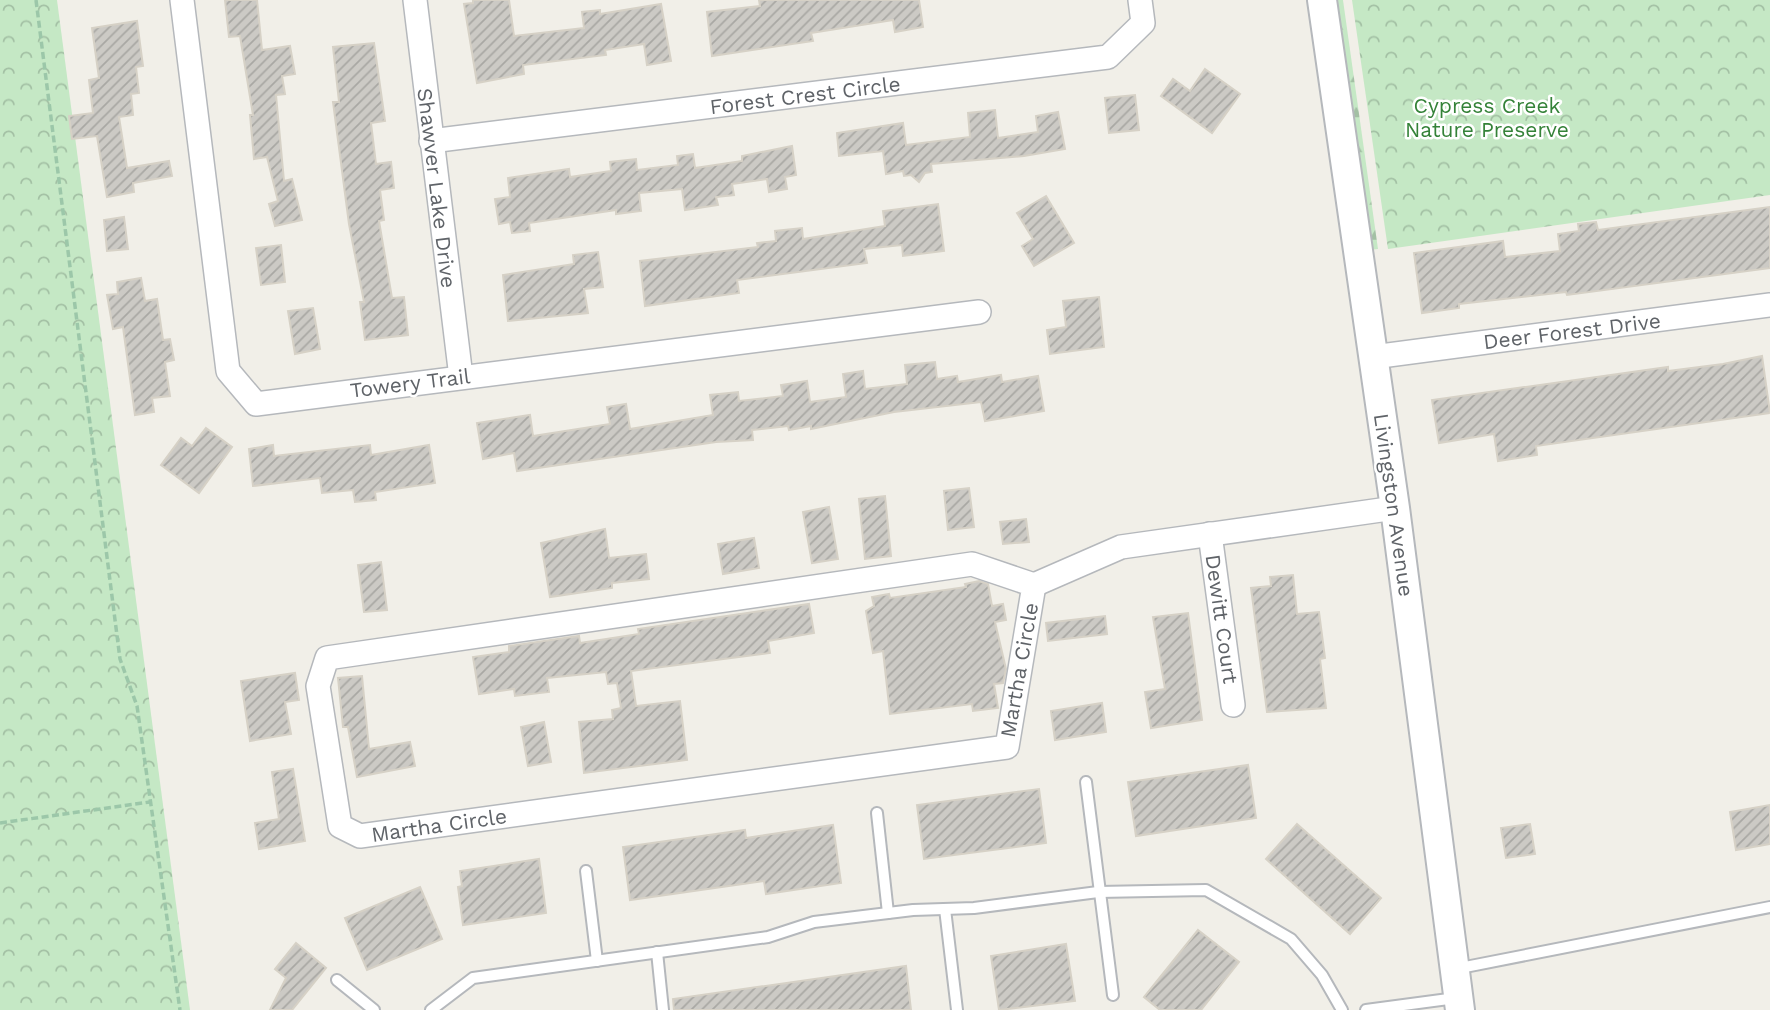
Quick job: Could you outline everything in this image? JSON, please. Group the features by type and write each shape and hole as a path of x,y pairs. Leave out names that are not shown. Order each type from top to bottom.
{"street":[{"name":"Towery Trail","path":"182,0 228,371 256,404 979,312"},
{"name":"Shawver Lake Drive","path":"415,0 461,377"},
{"name":"Forest Crest Circle","path":"431,141 1108,57 1143,23 1140,0"},
{"name":"Livingston Avenue","path":"1322,0 1395,508 1459,1004"},
{"name":"Deer Forest Drive","path":"1373,357 1770,305"},
{"name":"Martha Circle","path":"1034,585 1007,747 360,836 340,825 318,685 327,658 972,564 1034,585 1121,547 1395,508"},
{"name":"Dewitt Court","path":"1210,534 1233,705"}],"lane":[{"path":"1086,782 1113,995"},
{"path":"877,813 888,913"},
{"path":"586,871 597,961"},
{"path":"431,1010 473,978 768,937 814,922 1098,892 1206,890 1291,939 1322,975 1342,1010"},
{"path":"1455,969 1770,907"},
{"path":"945,909 957,1010"},
{"path":"657,952 663,1010"},
{"path":"337,980 374,1010"},
{"path":"1366,1010 1459,1004"}],"path":[{"path":"36,0 120,659 137,706 180,1010"},
{"path":"0,823 151,802"}],"green space":[{"path":"0,0 57,0 190,1010 0,1010"},
{"path":"1333,0 1343,0 1378,249 1369,250"},
{"name":"Cypress Creek Nature Preserve","path":"1352,0 1770,0 1770,195 1388,249"}],"building":[{"path":"225,0 257,0 262,50 290,46 295,74 282,76 285,94 276,95 284,181 292,179 302,220 275,226 269,204 278,201 267,157 254,159 250,115 253,115 240,36 229,37"},
{"path":"473,0 509,0 514,36 584,28 582,12 600,10 600,14 661,4 671,61 647,65 644,44 605,50 606,55 523,65 524,74 477,83 464,4 473,3"},
{"path":"759,0 919,0 923,27 895,32 893,20 811,33 813,41 712,56 707,12 760,6"},
{"path":"137,21 143,66 136,67 139,93 131,94 133,115 119,117 127,168 169,161 172,176 133,183 134,192 107,197 97,136 72,139 69,116 93,113 89,80 99,78 92,28"},
{"path":"374,43 385,121 371,123 376,164 391,162 394,188 380,190 384,220 379,221 392,298 404,297 408,335 365,340 360,302 364,302 349,224 333,102 339,102 333,47"},
{"path":"1205,69 1240,94 1212,133 1161,96 1173,79 1190,91"},
{"path":"1135,95 1139,130 1109,133 1105,98"},
{"path":"995,110 998,138 1038,132 1036,116 1058,112 1065,149 1024,156 931,164 932,172 925,173 919,182 911,175 904,176 903,171 886,174 883,151 839,156 837,133 903,123 906,145 970,137 968,113"},
{"path":"792,146 796,175 785,177 787,189 769,192 767,179 732,184 734,195 716,197 718,205 685,210 682,189 639,193 641,211 616,214 616,210 529,223 530,231 512,233 510,222 499,224 495,199 510,197 508,178 569,169 570,177 611,171 610,162 636,159 637,170 678,165 677,156 693,154 695,168 742,161 742,156"},
{"path":"1046,196 1074,243 1034,266 1022,246 1033,239 1017,213"},
{"path":"938,204 944,251 903,256 902,245 864,249 867,263 737,280 739,293 645,306 640,261 758,247 757,243 776,241 775,231 802,228 803,239 885,226 883,211"},
{"path":"1770,207 1770,268 1567,295 1566,292 1459,304 1459,308 1422,313 1414,253 1503,241 1505,257 1560,251 1558,234 1579,231 1578,224 1596,222 1598,230"},
{"path":"124,217 128,249 107,251 104,220"},
{"path":"281,245 285,282 261,285 256,248"},
{"path":"598,252 603,287 584,289 588,313 508,321 503,275 574,264 573,255"},
{"path":"141,278 145,301 157,299 163,340 170,339 174,360 165,362 170,396 152,398 154,412 135,415 123,327 113,329 107,295 118,294 117,282"},
{"path":"1099,297 1104,347 1050,354 1047,330 1066,327 1063,301"},
{"path":"313,308 320,349 295,354 288,311"},
{"path":"1762,356 1770,413 1536,446 1537,455 1498,461 1494,434 1439,443 1432,400 1668,367 1668,371 1723,364"},
{"path":"935,362 937,379 957,376 958,382 1001,375 1002,382 1038,376 1044,411 985,421 981,402 894,412 811,429 811,426 789,430 788,426 752,430 753,440 716,442 517,471 514,453 483,459 477,423 530,415 533,436 610,424 607,407 626,404 630,429 713,415 710,395 738,392 739,401 783,396 781,385 807,381 810,402 846,397 843,374 863,371 865,389 907,384 905,365"},
{"path":"206,428 232,447 199,493 161,465 181,438 192,446"},
{"path":"273,445 274,456 370,445 371,455 429,445 435,483 375,492 376,500 355,502 353,490 322,493 320,478 253,486 249,449"},
{"path":"969,488 974,527 948,530 944,491"},
{"path":"885,496 891,556 865,559 859,499"},
{"path":"829,507 838,559 812,563 803,512"},
{"path":"1026,519 1029,542 1003,544 1000,522"},
{"path":"605,529 609,558 646,554 649,579 612,583 612,588 550,597 541,543"},
{"path":"754,538 759,568 723,574 718,544"},
{"path":"381,562 387,610 364,612 358,565"},
{"path":"1293,575 1297,614 1319,612 1325,658 1320,659 1326,708 1267,712 1251,588 1271,586 1270,577"},
{"path":"979,581 988,584 992,606 1003,604 1006,620 995,622 1006,669 1003,683 994,684 998,708 973,711 972,704 890,714 883,651 873,653 866,611 874,606 872,597 889,594 890,598 966,587 965,584"},
{"path":"809,604 814,633 768,641 770,653 631,671 636,706 680,701 687,760 584,773 579,722 613,719 612,710 621,708 617,683 608,684 606,672 547,678 549,692 515,696 514,689 479,694 473,657 509,652 509,646 579,636 580,643 639,634 638,629"},
{"path":"1188,613 1202,720 1151,728 1145,692 1165,689 1153,617"},
{"path":"1105,616 1107,634 1048,641 1046,623"},
{"path":"295,673 299,700 285,702 291,734 250,741 241,681"},
{"path":"362,676 369,749 410,742 415,766 357,777 348,727 343,727 338,678"},
{"path":"1102,703 1106,732 1055,740 1051,711"},
{"path":"544,722 551,762 528,766 521,727"},
{"path":"1248,765 1256,818 1136,836 1128,782"},
{"path":"293,769 305,841 259,849 255,823 279,819 272,772"},
{"path":"1039,789 1046,843 924,859 917,805"},
{"path":"1770,805 1770,844 1736,850 1730,812"},
{"path":"1297,824 1381,898 1350,934 1266,859"},
{"path":"1530,824 1535,854 1506,858 1501,828"},
{"path":"833,825 841,883 766,894 764,881 630,900 623,847 745,830 746,838"},
{"path":"539,859 546,913 463,925 458,887 462,886 460,871"},
{"path":"420,887 442,939 367,970 345,918"},
{"path":"1198,930 1239,962 1201,1010 1160,1010 1144,997"},
{"path":"296,943 326,968 292,1010 270,1010 286,978 275,969"},
{"path":"1066,944 1075,1001 999,1010 991,956"},
{"path":"906,966 911,1010 674,1010 673,999"}]}
